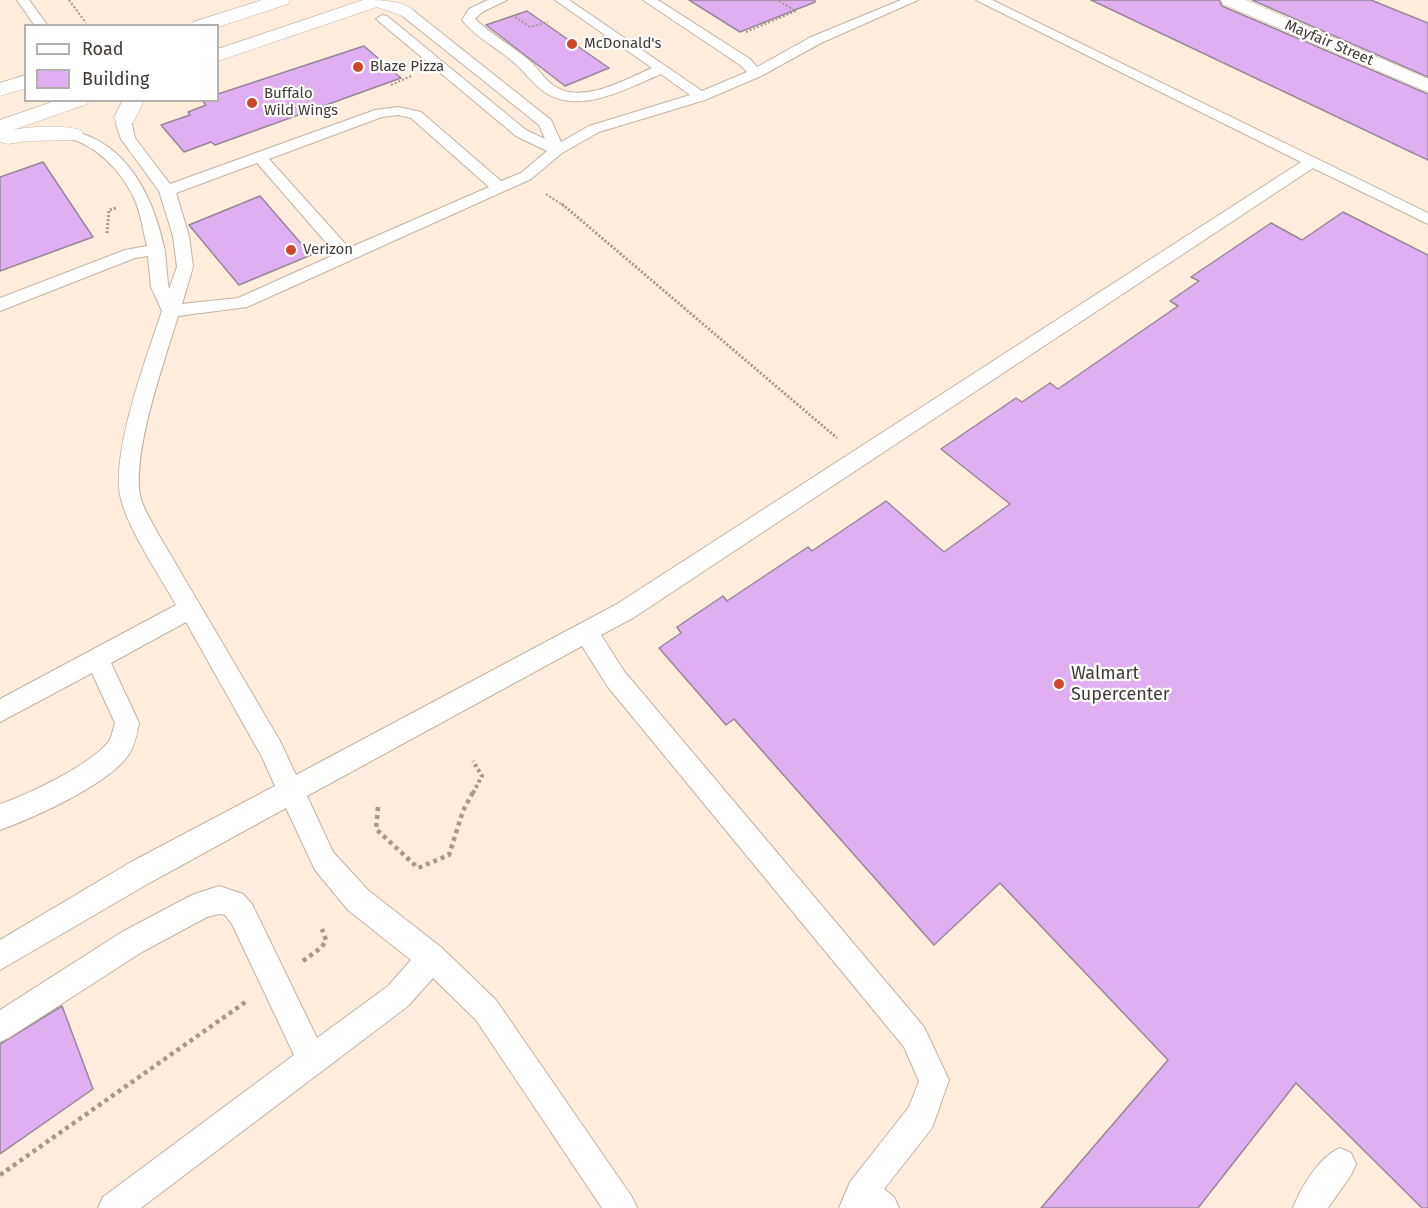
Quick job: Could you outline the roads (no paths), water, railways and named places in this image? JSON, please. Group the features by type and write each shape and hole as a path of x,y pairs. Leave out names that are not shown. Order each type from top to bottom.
{"main road":[{"path":"206,24 281,0"},
{"name":"Mayfair Street","path":"1230,0 1428,86"},
{"path":"219,55 379,5 405,11"},
{"path":"0,90 24,82"},
{"path":"0,113 30,102"},
{"path":"0,127 74,102"},
{"path":"0,138 27,134 73,135"}],"lane":[{"path":"23,0 41,24"},
{"path":"561,0 700,97"},
{"path":"649,0 745,62 756,73"},
{"path":"171,311 241,303 526,177 557,150 594,129 700,97 756,73 816,40 912,0"},
{"path":"982,0 1428,219"},
{"path":"379,5 520,133 557,150"},
{"path":"505,10 477,9 470,14 468,20 528,67 541,83 555,93 579,98 662,69"},
{"path":"489,37 484,30 505,10"},
{"path":"405,11 546,123 557,150"},
{"path":"129,109 123,124 128,139 167,191 181,236 185,267 146,389 128,468 131,499 148,536 271,749 324,861 358,900 432,958 486,1010 621,1208"},
{"path":"167,191 380,113 398,111 416,115 500,188"},
{"path":"73,135 85,138 108,153 126,173 143,201 156,249 160,287 171,311"},
{"path":"260,158 346,256"},
{"path":"0,956 130,878 634,604 1312,162"},
{"path":"0,304 131,254 156,249"},
{"path":"0,711 191,608"},
{"path":"585,631 616,679 914,1037 933,1080 921,1117 866,1203"},
{"path":"0,817 19,811 100,765 119,747 127,723 97,658"},
{"path":"0,1027 132,942 202,905 219,900 233,904 242,915 312,1059"},
{"path":"114,1208 398,996 432,958"},
{"path":"1309,1208 1340,1164"}],"place":[{"name":"McDonald's","path":"572,44"},
{"name":"Blaze Pizza","path":"358,67"},
{"name":"Buffalo Wild Wings","path":"252,103"},
{"name":"Verizon","path":"291,250"},
{"name":"Walmart Supercenter","path":"1059,684"}]}
